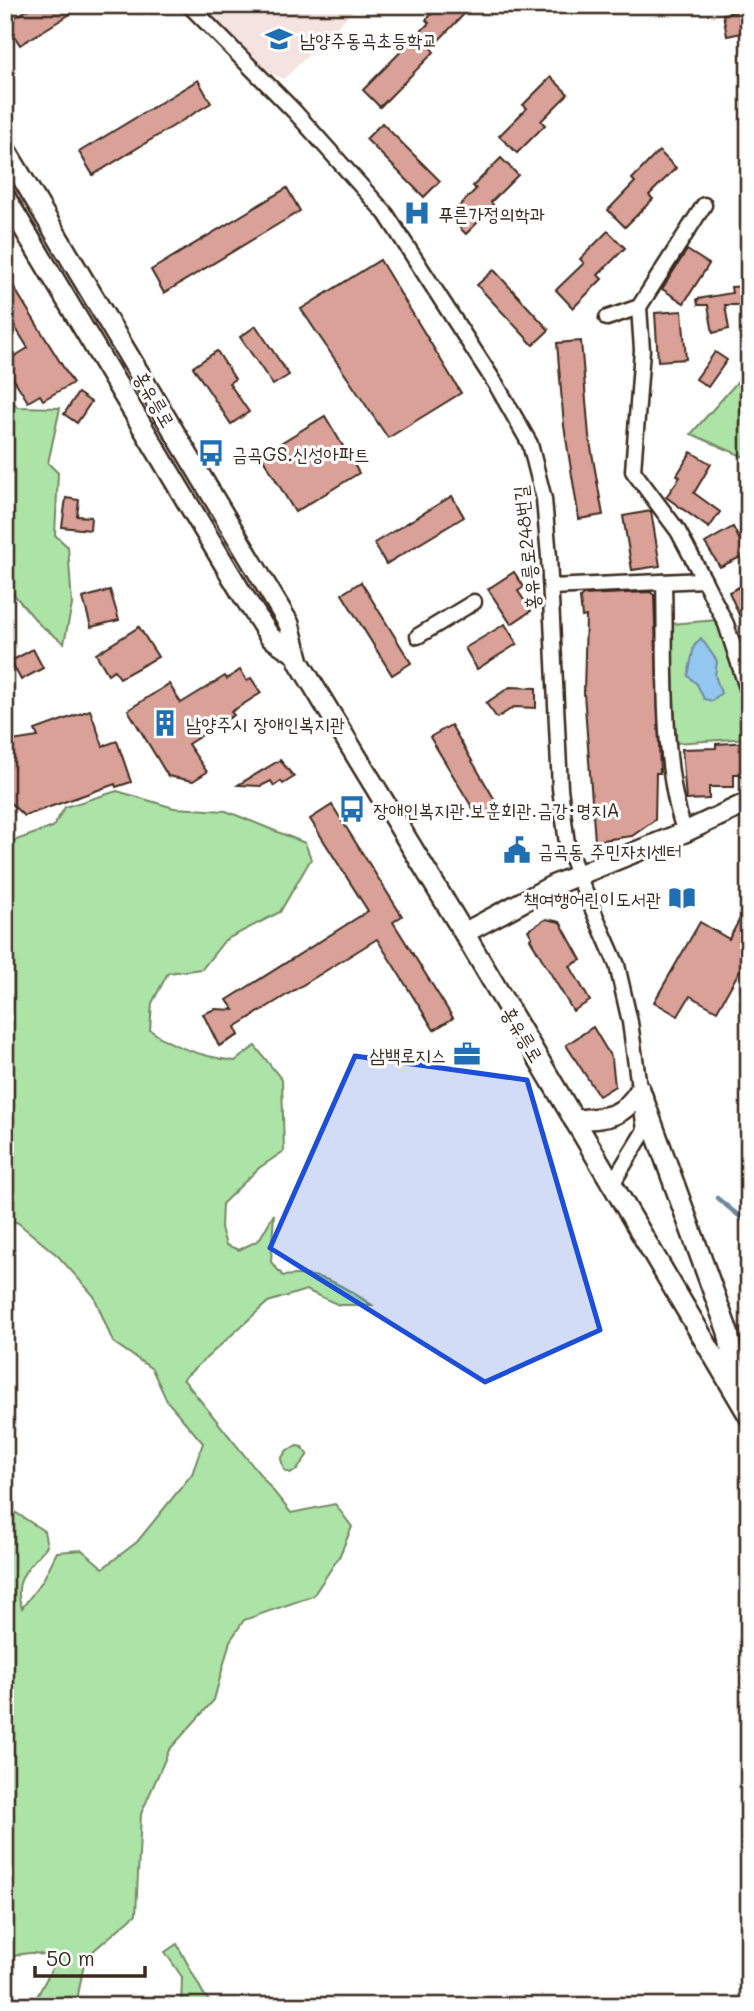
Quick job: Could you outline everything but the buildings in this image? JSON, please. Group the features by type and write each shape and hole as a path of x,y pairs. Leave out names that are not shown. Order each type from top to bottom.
{"street":[{"name":"홍유릉로248번길","path":"189,5 294,111 386,214 497,386 530,444 544,499 561,789 567,844 617,965 630,1022 645,1130 612,1184"},
{"name":"홍유릉로","path":"5,149 289,624 294,653 464,933 745,1409"},
{"name":"홍유릉로","path":"5,197 241,592 270,637 294,653"},
{"path":"704,205 639,307 642,350 633,471 678,531 704,580 726,624 749,694"},
{"path":"607,318 639,307"},
{"path":"551,587 704,580"},
{"path":"664,582 670,750 676,809 685,832"},
{"path":"418,636 474,602"},
{"path":"464,933 554,885 685,832 749,802"},
{"path":"574,1120 611,1117 630,1106 640,1090"},
{"path":"640,1090 728,1332 745,1409"}],"highlighted area":[{"path":"355,1056 527,1080 600,1330 485,1382 270,1248"}],"shaded area":[{"name":"남양주동곡초등학교","path":"201,5 359,5 284,79 267,72"}],"green space":[{"path":"739,380 749,385 749,459 691,434"},
{"path":"5,388 17,407 60,408 48,463 58,473 55,535 68,547 72,605 64,643 40,625 10,590 5,590"},
{"path":"717,620 749,705 749,738 676,743 671,624"},
{"path":"117,791 174,808 226,811 305,843 311,859 280,912 225,940 202,969 168,973 152,1003 150,1030 190,1051 235,1061 255,1046 282,1080 284,1151 259,1168 222,1204 221,1228 226,1245 239,1250 259,1240 274,1214 271,1262 283,1276 320,1277 372,1305 339,1305 306,1290 268,1302 183,1379 291,1513 335,1504 352,1527 339,1557 313,1596 244,1620 230,1641 214,1700 169,1750 141,1814 136,1914 85,1958 76,2006 32,2006 56,1961 31,1953 5,1960 5,1512 10,1509 44,1531 47,1546 28,1567 20,1582 19,1598 22,1608 43,1580 57,1552 82,1550 103,1568 137,1542 192,1474 203,1443 167,1401 152,1369 113,1342 94,1296 58,1256 17,1222 5,1224 5,844 53,827 65,807"},
{"path":"302,1447 308,1454 297,1470 290,1473 284,1470 281,1459 287,1450"},
{"path":"177,1944 203,1993 213,2006 181,2006 182,1977 165,1952"}],"water":[{"path":"701,638 717,661 715,675 721,693 712,701 704,699 697,684 688,676 694,646"}],"waterway":[{"path":"717,1198 749,1224"}],"place":[{"name":"남양주동곡초등학교","path":"279,39"},
{"name":"푸른가정의학과","path":"417,213"},
{"name":"금곡GS.신성아파트","path":"211,453"},
{"name":"남양주시 장애인복지관","path":"165,723"},
{"name":"장애인복지관.보훈회관.금강·명지A","path":"352,809"},
{"name":"금곡동 주민자치센터","path":"517,850"},
{"name":"책여행어린이도서관","path":"682,898"},
{"name":"삼백로지스","path":"467,1054"}]}
